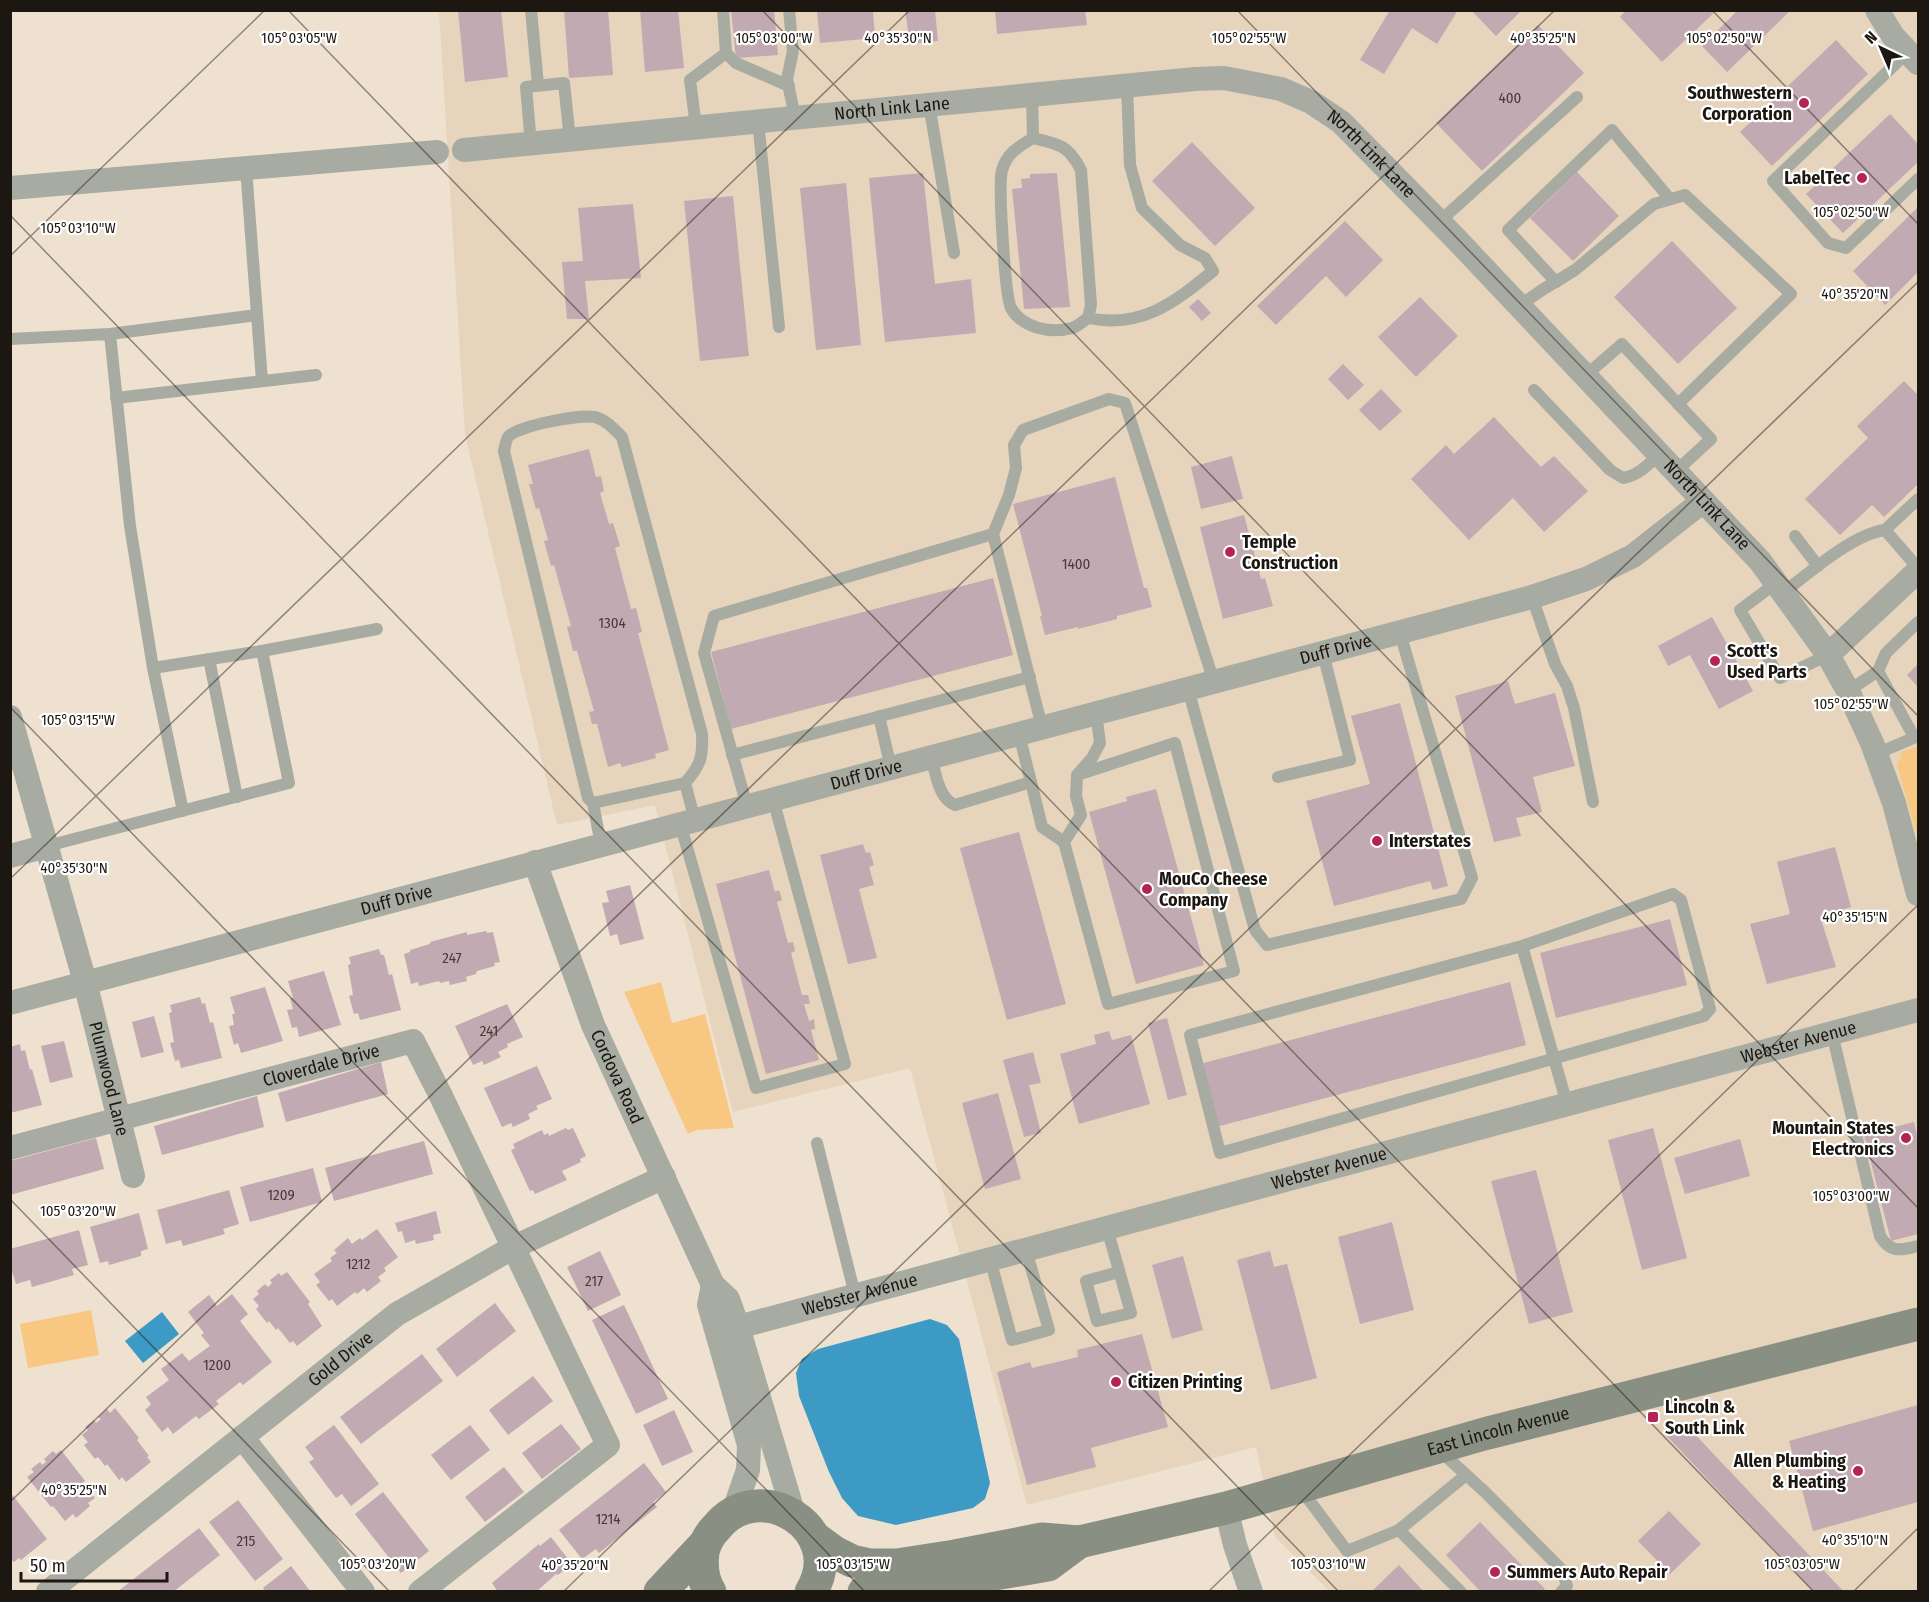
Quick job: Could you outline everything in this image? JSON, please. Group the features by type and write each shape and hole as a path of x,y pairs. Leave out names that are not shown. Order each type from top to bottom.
{"street":[{"path":"1877,10 1893,36 1913,57"},
{"name":"North Link Lane","path":"464,150 1032,94 1224,78 1281,89 1301,98 1341,122 1439,222 1760,561 1828,655 1848,691 1876,754 1894,803 1918,894"},
{"path":"10,188 437,152"},
{"name":"Duff Drive","path":"10,1003 1532,597 1586,579 1633,555 1703,501"},
{"path":"1828,655 1918,569"},
{"name":"Plumwood Lane","path":"10,717 85,982 133,1176"},
{"path":"10,856 47,846"},
{"name":"Cordova Road","path":"535,862 593,1025 713,1285 728,1299 794,1515"},
{"name":"Webster Avenue","path":"738,1327 1918,1010"},
{"name":"Cloverdale Drive","path":"10,1148 413,1041 514,1247"},
{"name":"Gold Drive","path":"48,1592 397,1314 514,1247 664,1177"},
{"path":"420,1592 609,1445 514,1247"},
{"name":"Cordova Road","path":"713,1285 709,1305 749,1444 748,1470 733,1513"},
{"name":"East Lincoln Avenue","path":"794,1515 816,1539 843,1557 870,1565 897,1564 955,1556 1042,1539 1079,1542 1226,1508 1437,1448 1918,1324"},
{"path":"243,1437 363,1592"},
{"path":"660,1592 705,1544 720,1522 733,1513 757,1506 776,1507 794,1515"},
{"path":"1226,1508 1235,1545 1251,1592"},
{"path":"811,1592 820,1572 816,1539"},
{"name":"East Lincoln Avenue","path":"864,1592 959,1580 1048,1565 1079,1542"},
{"path":"705,1544 702,1572 710,1592"}],"lane":[{"path":"531,10 538,86"},
{"path":"723,10 726,53 736,63 789,86"},
{"path":"789,10 793,51 787,79 795,117"},
{"path":"696,127 690,80 726,53"},
{"path":"1913,57 1773,181 1828,243 1846,248 1918,179"},
{"path":"531,144 526,87 564,83 570,140"},
{"path":"1088,318 1106,322 1131,321 1161,309 1186,293 1213,271 1205,258 1180,245 1142,208 1130,165 1128,86"},
{"path":"1032,94 1033,138"},
{"path":"1439,222 1577,97"},
{"path":"929,104 954,253"},
{"path":"758,121 779,327"},
{"path":"1556,282 1508,230 1612,130 1670,199"},
{"path":"1033,138 1060,144 1073,154 1081,170 1091,305 1088,318 1073,328 1046,330 1027,324 1010,307 1000,213 1002,172 1012,151 1033,138"},
{"path":"246,168 262,381"},
{"path":"1519,306 1575,270 1654,204 1684,195 1791,294 1677,404"},
{"path":"10,339 110,334 257,315"},
{"path":"110,334 130,526 153,668 183,811"},
{"path":"1585,376 1622,344 1711,439 1676,472"},
{"path":"116,398 316,375"},
{"path":"1534,390 1610,470 1623,478 1633,476 1659,454"},
{"path":"1042,727 993,534 1010,495 1016,468 1014,445 1023,430 1109,399 1125,403 1214,682"},
{"path":"593,803 685,783 697,770 703,753 702,734 622,437 611,425 596,417 581,416 518,429 507,437 504,451 588,798 593,803 601,845"},
{"path":"1828,655 1780,678 1740,610 1874,531 1885,530 1918,499"},
{"path":"1885,530 1918,569"},
{"path":"747,806 704,653 714,616 993,534"},
{"path":"1795,536 1818,566"},
{"path":"1532,597 1555,664 1567,686 1574,708 1593,802"},
{"path":"1848,691 1878,671 1886,653 1918,622"},
{"path":"153,668 262,651 377,629"},
{"path":"1188,689 1255,930 1266,945 1461,899 1472,878 1400,633"},
{"path":"47,846 289,783 262,651"},
{"path":"1278,777 1350,759 1323,653"},
{"path":"209,659 237,797"},
{"path":"1876,754 1916,737 1878,671"},
{"path":"732,755 1030,677"},
{"path":"1064,842 1081,815 1076,796 1077,775 1092,758 1100,743 1096,713"},
{"path":"879,716 891,768"},
{"path":"1019,734 1042,827 1064,842 1108,1004 1234,971 1175,743 1077,775"},
{"path":"931,757 942,794 948,802 955,805 1031,782"},
{"path":"685,783 687,822 756,1088 845,1064 773,799"},
{"path":"1674,894 1681,900 1710,1010 1704,1016 1555,1060 1220,1153 1190,1035 1522,946 1674,894"},
{"path":"1522,946 1567,1104"},
{"path":"1832,1033 1881,1236 1892,1248 1900,1250 1918,1246"},
{"path":"817,1143 855,1295"},
{"path":"1107,1228 1131,1312 1097,1321 1086,1281 1119,1272"},
{"path":"990,1259 1012,1340 1049,1330 1026,1250"},
{"path":"1437,1448 1562,1570 1567,1586 1561,1592"},
{"path":"1299,1487 1347,1551 1399,1530 1466,1475"},
{"path":"1399,1530 1461,1592"}],"shaded area":[{"path":"439,11 1918,11 1918,1591 1329,1591 1275,1537 1256,1447 1027,1505 910,1068 733,1112 655,805 557,825 465,434"},
{"path":"1918,747 1918,839 1897,764 1902,758 1900,752"},
{"path":"661,982 672,1023 705,1014 734,1128 697,1130 688,1134 624,992"},
{"path":"91,1310 99,1355 28,1368 20,1324"}],"water":[{"path":"162,1312 179,1334 143,1363 125,1341"},
{"path":"930,1319 947,1325 959,1339 990,1483 985,1499 973,1508 896,1525 858,1516 842,1498 829,1472 799,1396 796,1373 802,1359 818,1349"}],"building":[{"path":"458,10 501,10 508,77 465,82"},
{"path":"564,10 608,10 613,75 569,78"},
{"path":"640,10 678,10 684,68 645,72"},
{"path":"731,10 774,10 778,55 736,58"},
{"path":"817,10 873,10 875,38 820,43"},
{"path":"905,10 935,10 938,41 910,44"},
{"path":"995,10 1085,10 1087,25 997,34"},
{"path":"1390,10 1458,10 1437,44 1412,28 1384,74 1360,60"},
{"path":"1471,10 1522,10 1496,36"},
{"path":"1626,10 1717,10 1662,62 1620,17"},
{"path":"1738,10 1791,10 1727,72 1702,46"},
{"path":"1538,25 1584,73 1482,171 1436,123"},
{"name":"Southwestern Corporation","path":"1836,40 1868,74 1772,166 1740,132"},
{"name":"LabelTec","path":"1890,114 1918,144 1918,162 1843,233 1806,194"},
{"path":"1192,142 1255,208 1215,246 1152,181"},
{"path":"1577,172 1619,216 1573,261 1530,218"},
{"path":"923,173 935,284 971,279 976,333 885,342 869,178"},
{"path":"1057,173 1070,307 1024,309 1012,189 1022,188 1021,179 1030,178 1030,174"},
{"path":"846,183 861,345 816,350 800,188"},
{"path":"733,196 749,356 700,361 684,201"},
{"path":"633,204 641,278 585,281 589,319 567,319 562,262 583,261 578,208"},
{"path":"1918,207 1918,272 1885,305 1853,271"},
{"path":"1345,221 1383,260 1346,297 1326,276 1276,325 1257,306"},
{"path":"1672,241 1737,308 1678,364 1614,297"},
{"path":"1420,297 1458,336 1416,377 1378,337"},
{"path":"1198,299 1211,313 1202,321 1189,307"},
{"path":"1343,364 1364,385 1348,400 1328,379"},
{"path":"1904,381 1918,395 1918,484 1884,517 1872,505 1840,535 1805,499 1868,438 1857,426"},
{"path":"1381,389 1402,411 1380,431 1359,410"},
{"path":"1494,417 1541,467 1554,456 1588,491 1544,532 1513,498 1469,540 1411,479 1446,445 1454,454"},
{"path":"589,449 596,477 601,476 604,491 600,493 609,524 613,523 620,546 615,548 631,609 636,608 642,632 638,633 669,750 655,754 656,758 622,767 620,763 608,767 597,724 592,724 589,712 594,711 577,651 573,651 567,627 571,626 554,565 551,566 544,541 548,540 539,508 536,509 529,484 533,484 528,465"},
{"path":"1232,456 1243,499 1201,509 1191,467"},
{"path":"1115,477 1144,588 1147,588 1152,607 1117,616 1117,619 1045,635 1013,504"},
{"name":"Temple Construction","path":"1244,515 1261,579 1265,578 1273,606 1223,619 1200,527"},
{"path":"993,578 1013,655 731,729 711,652"},
{"name":"Scott's Used Parts","path":"1712,617 1753,691 1719,709 1690,655 1668,666 1658,646"},
{"path":"1918,664 1918,687 1907,675"},
{"path":"1508,681 1515,704 1555,693 1575,766 1533,777 1542,812 1516,818 1521,836 1494,842 1455,696"},
{"name":"Interstates","path":"1400,703 1448,886 1433,890 1430,881 1334,906 1306,801 1370,784 1351,716"},
{"name":"MouCo Cheese Company","path":"1156,789 1204,965 1136,984 1089,812 1127,801 1126,797"},
{"path":"1019,832 1066,1004 1007,1020 960,848"},
{"path":"863,844 866,853 870,852 874,865 869,867 874,885 859,889 877,958 848,964 820,855"},
{"path":"1835,847 1851,907 1820,916 1836,967 1767,984 1750,924 1790,914 1777,862"},
{"path":"769,870 775,892 779,890 782,900 777,902 788,943 793,942 795,951 791,953 802,995 808,995 810,1004 804,1004 809,1021 814,1019 815,1029 811,1030 819,1060 766,1074 716,884"},
{"path":"630,885 644,939 620,945 617,934 610,936 602,903 609,902 606,891"},
{"path":"1670,919 1687,985 1556,1018 1540,953"},
{"path":"486,931 487,933 493,932 500,962 494,963 495,966 477,971 476,974 466,977 467,981 450,985 449,981 419,986 418,982 411,984 404,954 430,944 430,942 467,932 467,935"},
{"path":"379,949 381,955 384,955 389,975 392,974 401,1010 360,1020 358,1013 354,1014 349,996 353,995 348,965 351,964 349,957"},
{"path":"324,971 341,1025 299,1037 297,1027 292,1028 287,1010 293,1009 290,998 293,998 288,981"},
{"path":"1510,982 1526,1045 1216,1127 1200,1064"},
{"path":"265,987 283,1041 241,1053 238,1043 234,1045 229,1026 234,1025 232,1014 235,1014 230,997"},
{"path":"200,997 202,1004 205,1003 210,1023 213,1022 222,1058 181,1068 179,1060 175,1061 170,1043 174,1042 169,1013 172,1012 170,1005"},
{"path":"507,1004 523,1037 507,1044 508,1047 498,1052 501,1057 484,1065 482,1061 473,1065 455,1026"},
{"path":"154,1016 164,1052 141,1058 132,1022"},
{"path":"1167,1018 1187,1095 1168,1100 1148,1023"},
{"path":"1109,1031 1112,1040 1131,1035 1150,1104 1079,1124 1060,1054 1096,1044 1094,1035"},
{"path":"64,1041 73,1077 50,1083 41,1046"},
{"path":"20,1044 21,1051 25,1050 30,1070 32,1069 42,1105 10,1113 10,1047"},
{"path":"1033,1052 1041,1083 1029,1085 1041,1133 1024,1137 1003,1060"},
{"path":"381,1062 388,1094 286,1122 278,1093"},
{"path":"537,1066 552,1099 536,1106 538,1109 528,1114 530,1119 513,1127 511,1123 502,1127 484,1088"},
{"path":"998,1093 1021,1179 985,1189 962,1103"},
{"path":"257,1096 264,1127 162,1155 154,1126"},
{"path":"1914,1122 1918,1140 1918,1234 1891,1241 1864,1135"},
{"path":"566,1128 568,1130 573,1128 586,1156 580,1159 581,1162 562,1171 567,1180 535,1194 533,1190 530,1191 511,1150 515,1148 513,1144 542,1130 544,1135 548,1133 549,1136"},
{"path":"1653,1128 1687,1258 1642,1270 1608,1140"},
{"path":"96,1138 104,1169 10,1195 10,1161"},
{"path":"1740,1139 1750,1176 1685,1194 1674,1158"},
{"path":"424,1141 433,1174 334,1201 325,1168"},
{"path":"313,1168 322,1202 250,1222 240,1187"},
{"path":"1536,1170 1573,1312 1529,1324 1491,1181"},
{"path":"229,1190 239,1224 223,1229 225,1234 183,1246 181,1240 166,1244 157,1210"},
{"path":"436,1211 441,1233 433,1235 434,1240 416,1244 415,1240 405,1243 402,1231 398,1232 395,1223"},
{"path":"139,1213 148,1249 141,1251 141,1256 109,1265 108,1261 100,1263 90,1227"},
{"path":"1392,1222 1414,1310 1360,1324 1338,1237"},
{"path":"377,1229 398,1257 384,1268 386,1271 378,1277 381,1281 367,1292 364,1288 357,1294 355,1292 337,1306 332,1299 329,1301 316,1285 320,1282 314,1274 332,1261 330,1258 337,1253 334,1250 348,1238 352,1244"},
{"path":"79,1230 88,1265 72,1269 74,1275 32,1287 30,1280 16,1284 10,1265 10,1249"},
{"path":"600,1251 621,1295 588,1311 567,1267"},
{"path":"1270,1251 1274,1267 1287,1264 1317,1378 1271,1390 1237,1260"},
{"path":"1183,1256 1203,1330 1172,1339 1152,1265"},
{"path":"287,1272 310,1302 308,1304 322,1326 297,1346 293,1341 290,1343 269,1321 267,1323 256,1309 259,1306 253,1299 259,1294 257,1291 265,1284 268,1287 272,1283 270,1280 279,1273 281,1276"},
{"path":"232,1294 248,1314 240,1321 272,1362 243,1385 240,1382 216,1401 219,1404 199,1419 196,1416 173,1434 168,1427 162,1432 145,1410 151,1404 146,1397 169,1380 161,1369 182,1353 189,1361 210,1346 201,1335 204,1333 188,1312 209,1295 217,1306"},
{"path":"495,1303 516,1331 457,1377 436,1349"},
{"path":"624,1305 668,1399 636,1414 592,1320"},
{"path":"1142,1334 1168,1427 1091,1448 1096,1467 1027,1485 997,1372 1030,1362 1032,1368 1078,1357 1077,1350"},
{"path":"422,1354 443,1381 361,1444 340,1417"},
{"path":"533,1376 553,1401 508,1435 489,1410"},
{"name":"Allen Plumbing & Heating","path":"1918,1405 1918,1502 1813,1531 1789,1441"},
{"path":"115,1408 139,1438 137,1440 151,1462 126,1482 122,1477 119,1480 107,1464 105,1466 98,1457 95,1459 84,1445 88,1442 82,1435 88,1430 85,1427 94,1420 96,1423 101,1419 98,1417 107,1409 110,1413"},
{"path":"674,1410 693,1452 662,1466 643,1425"},
{"path":"561,1424 581,1449 542,1479 522,1453"},
{"path":"334,1425 379,1484 351,1506 342,1494 336,1498 309,1462 314,1459 305,1447"},
{"path":"470,1425 490,1450 451,1480 431,1455"},
{"path":"1687,1426 1844,1592 1814,1592 1664,1433"},
{"path":"61,1450 95,1498 88,1503 90,1506 76,1518 73,1514 65,1521 27,1477 34,1472 31,1469 40,1462 42,1465 46,1462 44,1459 53,1451 56,1454"},
{"path":"644,1463 666,1492 653,1502 657,1507 599,1553 596,1549 582,1559 559,1530"},
{"path":"504,1467 524,1492 485,1522 465,1497"},
{"path":"10,1492 47,1539 21,1560 19,1558 14,1562 10,1558 12,1549 10,1546"},
{"path":"383,1492 429,1551 401,1573 355,1514"},
{"path":"238,1500 283,1559 255,1581 209,1522"},
{"path":"1669,1511 1701,1544 1670,1574 1638,1541"},
{"name":"Summers Auto Repair","path":"1480,1522 1545,1589 1542,1592 1481,1592 1446,1555"},
{"path":"199,1528 220,1555 173,1592 117,1592"},
{"path":"551,1537 572,1564 558,1575 556,1574 536,1592 498,1592 492,1583 539,1544 540,1546"},
{"path":"1399,1565 1424,1592 1371,1592"},
{"path":"291,1566 311,1592 265,1592 263,1588"}],"place":[{"name":"Southwestern Corporation","path":"1804,103"},
{"name":"LabelTec","path":"1862,178"},
{"name":"Temple Construction","path":"1230,552"},
{"name":"Scott's Used Parts","path":"1715,661"},
{"name":"Interstates","path":"1377,841"},
{"name":"MouCo Cheese Company","path":"1147,889"},
{"name":"Mountain States Electronics","path":"1906,1138"},
{"name":"Citizen Printing","path":"1116,1382"},
{"name":"Lincoln & South Link","path":"1653,1417"},
{"name":"Allen Plumbing & Heating","path":"1858,1471"},
{"name":"Summers Auto Repair","path":"1495,1572"}]}
